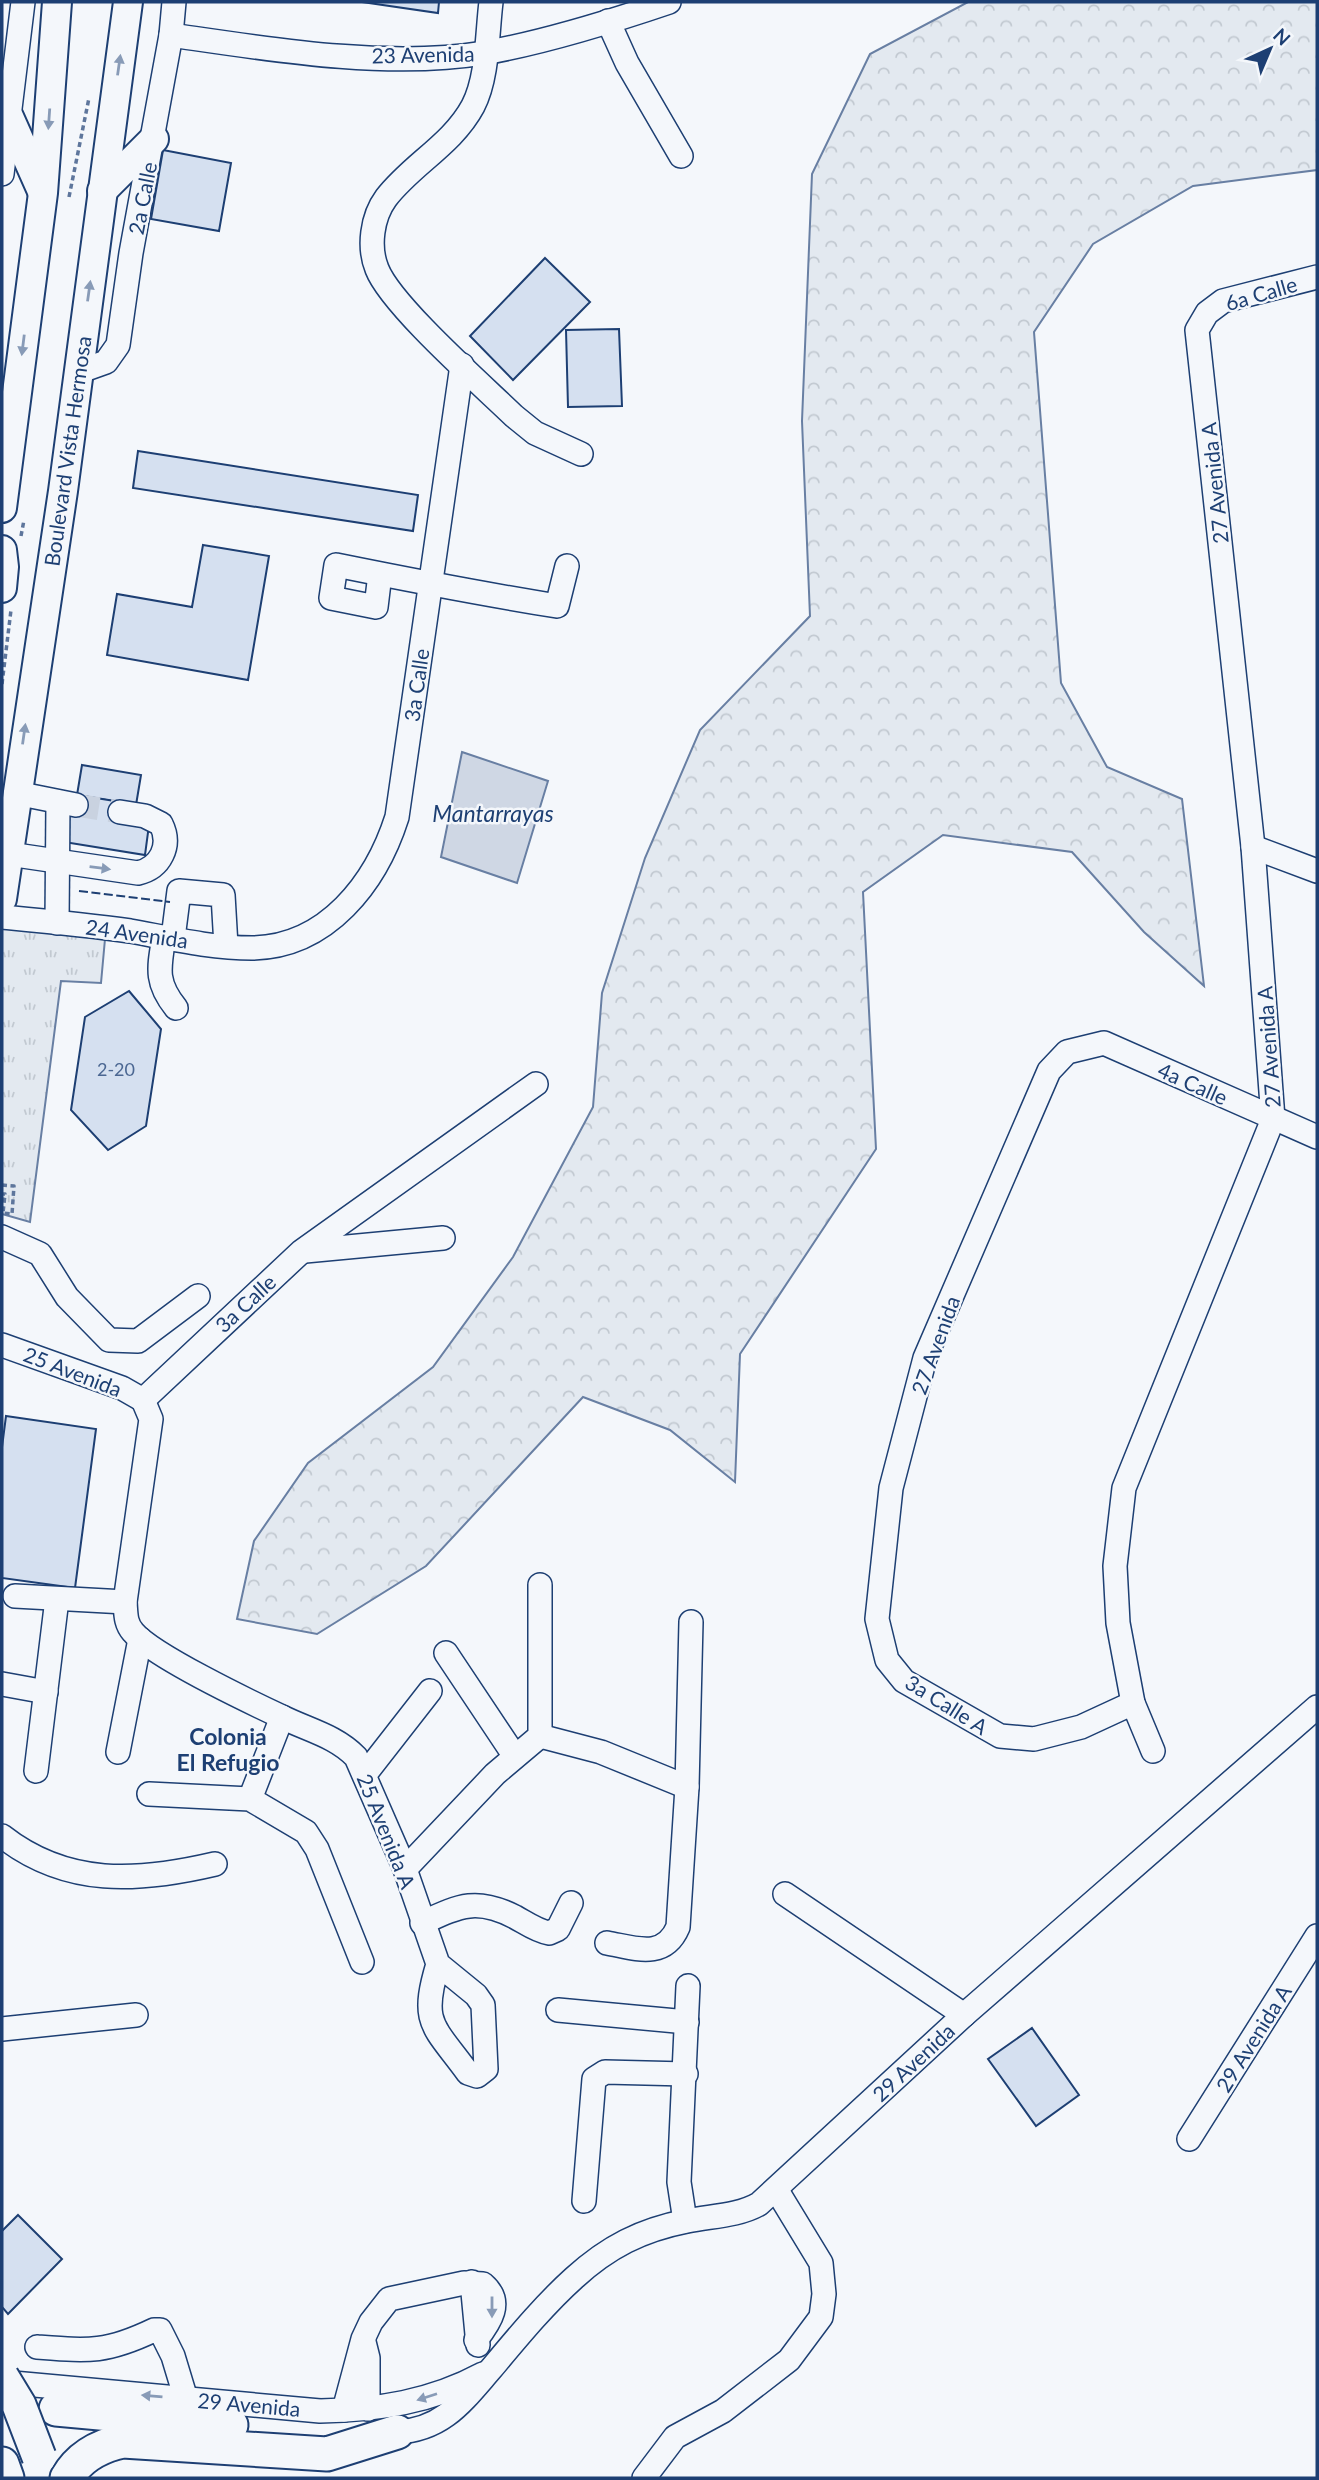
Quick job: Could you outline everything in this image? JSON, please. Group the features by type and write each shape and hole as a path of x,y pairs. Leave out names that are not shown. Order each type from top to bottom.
{"highway":[{"path":"2,2376 19,2405 41,2467"},
{"path":"56,2409 313,2433 397,2432"},
{"path":"67,2478 75,2466 92,2452 123,2441 327,2454 397,2432"},
{"path":"2,2464 7,2478"}],"main road":[{"path":"14,507 55,198 57,2"},
{"name":"Boulevard Vista Hermosa","path":"2,899 9,855 12,781 78,372 128,2"},
{"path":"9,117 55,198"},
{"path":"102,191 154,139"},
{"path":"7,596 4,567 11,549"}],"street":[{"path":"2,4 9,2"},
{"path":"3,162 9,117 7,86 23,2"},
{"name":"2a Calle","path":"78,372 106,362 118,345 131,253 171,35 174,2"},
{"path":"491,2 474,104 441,147 402,180 377,212 372,239 377,269 384,282 462,365 535,433 581,454"},
{"name":"23 Avenida","path":"171,35 287,52 423,58 484,52 608,21 669,2"},
{"path":"608,21 627,63 681,156"},
{"name":"6a Calle","path":"1206,313 1223,301 1317,277"},
{"name":"27 Avenida A","path":"1153,1751 1133,1703 1118,1623 1115,1566 1124,1488 1273,1119 1253,847 1197,330 1206,313"},
{"name":"3a Calle","path":"272,946 296,938 331,920 376,870 387,848 397,817 462,365"},
{"path":"380,574 430,586 557,606 566,566"},
{"path":"12,781 67,804 56,863 57,923"},
{"path":"9,855 138,873 153,868 158,863 166,840 161,824 145,816 120,812"},
{"path":"1253,847 1317,871"},
{"path":"176,1008 160,984 159,968 180,891 223,895 226,946"},
{"name":"24 Avenida","path":"2,917 226,946 272,946"},
{"name":"4a Calle","path":"1068,1052 1104,1042 1317,1137"},
{"name":"27 Avenida","path":"887,1660 877,1619 891,1488 925,1358 1049,1071 1068,1052"},
{"name":"3a Calle","path":"143,1400 302,1251 536,1084"},
{"path":"2,1237 40,1254 67,1297 109,1340 138,1341 198,1296"},
{"path":"302,1251 443,1238"},
{"name":"25 Avenida","path":"2,1345 122,1388 143,1400"},
{"path":"15,1595 126,1611 151,1419 143,1400"},
{"path":"540,1585 540,1736"},
{"path":"36,1771 57,1599"},
{"name":"25 Avenida A","path":"126,1611 140,1639 282,1717 343,1743 366,1773 405,1869 438,1964"},
{"path":"607,1943 653,1951 662,1948 678,1927 687,1787 691,1622"},
{"path":"118,1752 140,1639"},
{"path":"446,1653 514,1755"},
{"name":"3a Calle A","path":"887,1660 904,1681 1000,1736 1034,1738 1081,1727 1133,1703"},
{"path":"2,1684 46,1692"},
{"path":"366,1773 430,1691"},
{"name":"29 Avenida","path":"397,2432 429,2426 468,2398 489,2370 572,2280 598,2257 636,2234 685,2221 747,2211 776,2189 964,2015 1317,1707"},
{"path":"250,1799 282,1717"},
{"path":"405,1869 514,1755 540,1736"},
{"path":"540,1736 601,1752 687,1787"},
{"path":"149,1794 250,1799 306,1832 317,1849 362,1962"},
{"path":"2,1836 27,1855 45,1864 123,1878 165,1875 215,1864"},
{"path":"785,1894 964,2015"},
{"path":"422,1923 447,1912 479,1903 496,1907 549,1933 558,1929 570,1903"},
{"name":"29 Avenida A","path":"1189,2139 1317,1936"},
{"path":"685,2221 679,2182 688,1986"},
{"path":"558,2010 688,2022"},
{"path":"2,2029 136,2015"},
{"path":"584,2201 594,2079 605,2072 686,2074"},
{"path":"645,2478 664,2447 675,2437 723,2411 789,2360 821,2317 824,2294 821,2263 776,2189"},
{"path":"344,2410 363,2339 371,2322 389,2299 472,2283 483,2284 491,2290 495,2306 492,2320 476,2340 489,2370"},
{"path":"37,2347 92,2352 122,2345 154,2330 160,2330 173,2356 186,2399"},
{"path":"363,2339 368,2358 368,2409"},
{"name":"29 Avenida","path":"2,2382 344,2410 403,2405 489,2370"}],"path":[{"path":"55,198 90,95"},
{"path":"11,549 14,507"},
{"path":"2,684 7,596"},
{"path":"2,1185 14,1186 12,1214 3,1213 3,1194"}],"green space":[{"path":"968,2 1317,2 1317,170 1193,186 1093,244 1034,332 1061,683 1107,767 1182,799 1204,986 1144,932 1072,852 943,835 863,892 876,1149 740,1354 735,1482 670,1430 583,1397 426,1566 317,1634 237,1619 254,1541 308,1463 433,1367 513,1257 593,1107 602,993 645,858 700,730 810,616 802,421 812,174 870,54"},
{"path":"2,917 106,928 101,983 61,981 30,1222 2,1214"}],"water":[{"name":"Mantarrayas","path":"462,752 548,781 517,883 441,857"}],"building":[{"path":"362,2 439,2 438,13"},
{"path":"163,150 231,163 219,231 151,219"},
{"path":"545,258 590,302 513,380 470,336"},
{"path":"619,329 622,406 568,407 566,330"},
{"path":"138,451 418,495 413,531 133,488"},
{"path":"203,545 269,556 248,680 107,655 117,594 192,607"},
{"path":"82,765 141,775 136,805 77,795"},
{"path":"77,795 121,802 149,825 145,855 58,841"},
{"path":"129,991 161,1029 146,1126 108,1150 71,1110 85,1017"},
{"path":"6,1416 96,1429 75,1588 2,1578 2,1447"},
{"path":"1032,2028 1079,2095 1036,2126 988,2059"},
{"path":"18,2215 62,2259 8,2314 2,2307 2,2231"}],"tunnel":[{"path":"76,805 120,812"}],"fence":[{"path":"79,891 170,902"}],"district":[{"name":"Colonia El Refugio","path":"228,1749"}]}
